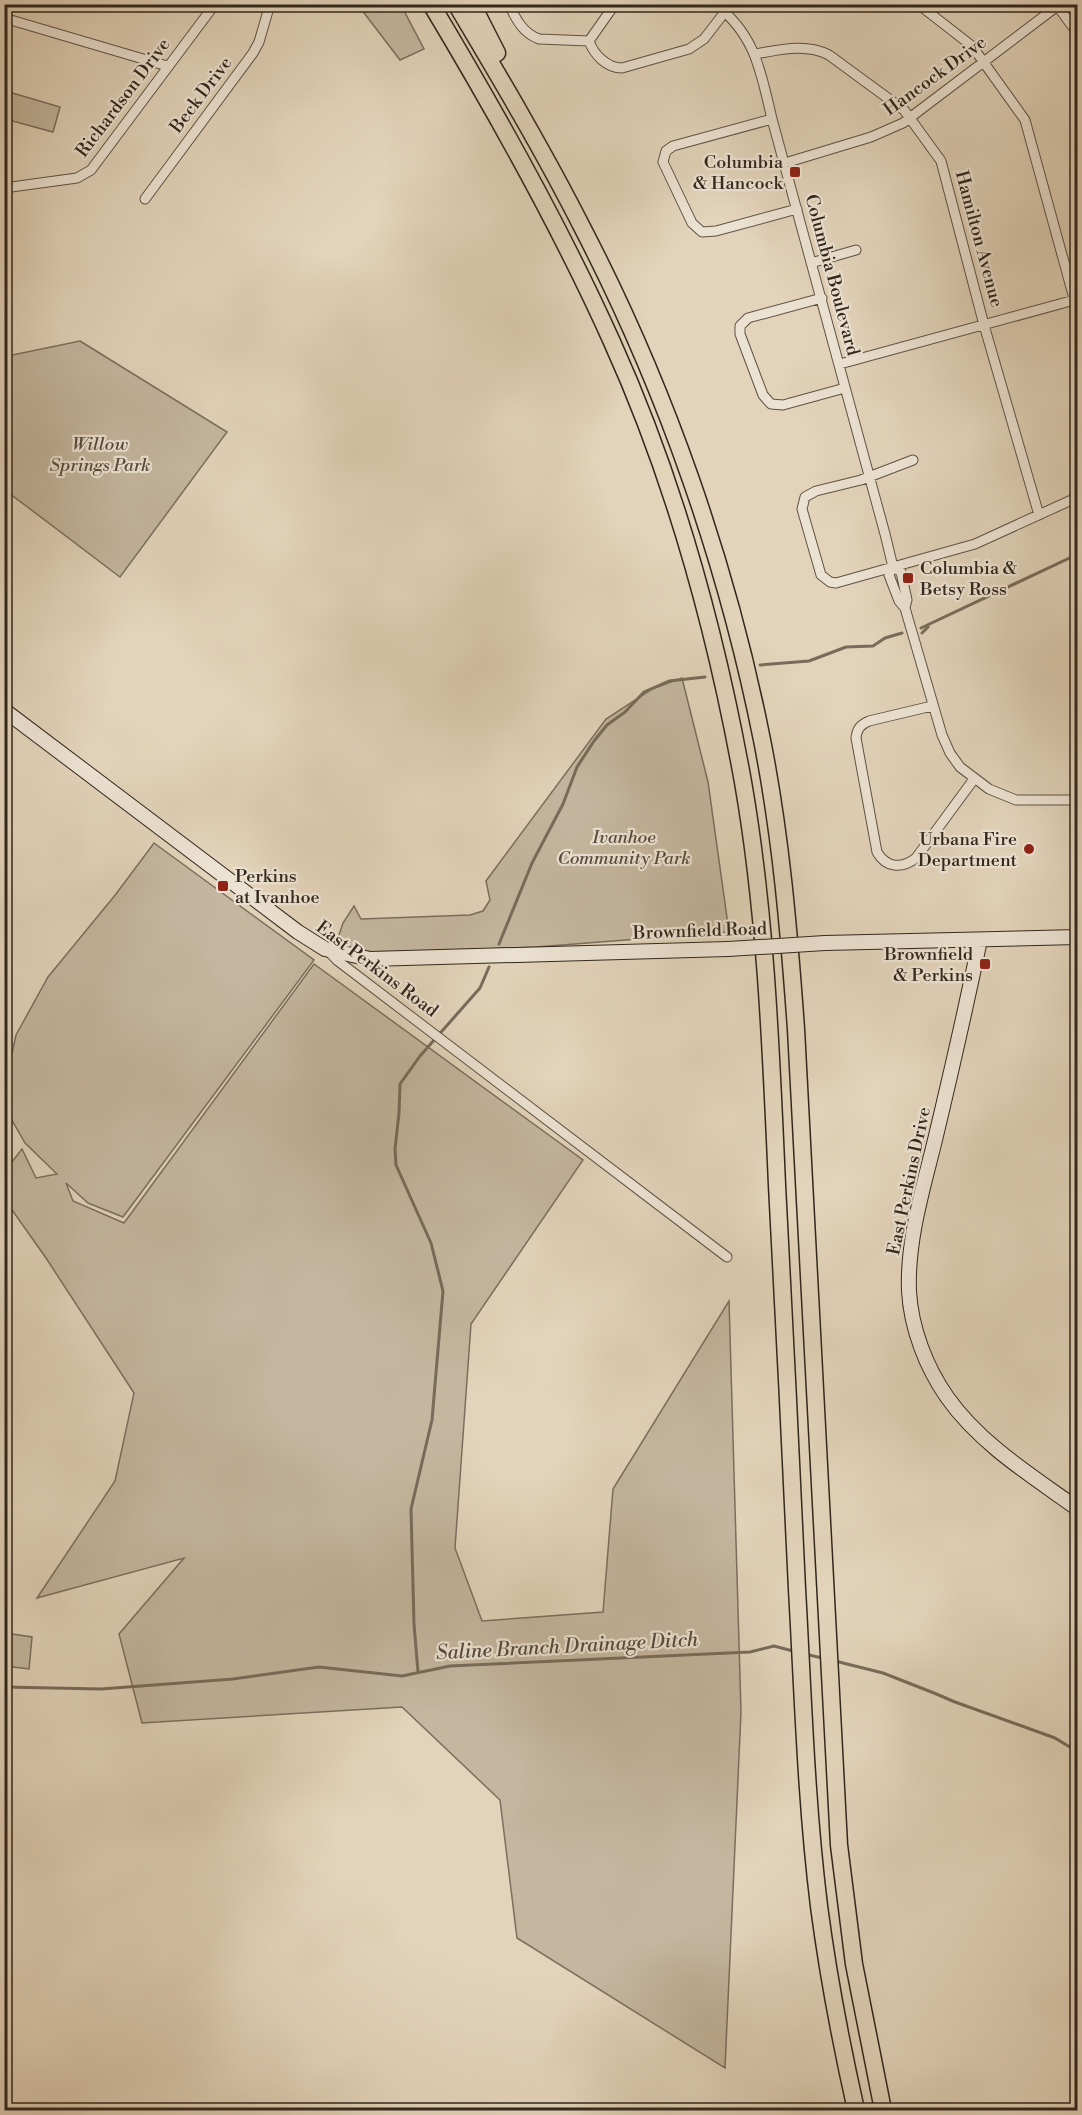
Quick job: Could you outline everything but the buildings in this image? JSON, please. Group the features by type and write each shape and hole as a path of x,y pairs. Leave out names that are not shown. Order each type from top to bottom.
{"highway":[{"path":"420,4 509,138"},
{"path":"431,4 509,138 576,263 613,343 641,412 687,547 711,633 730,717 744,787 755,869 769,1028 802,1694 812,1836 833,1997 856,2110"},
{"path":"456,4 584,230 657,394 693,487 732,613 762,741 786,898 794,993 839,1845 845,1900 866,2028 883,2110"},
{"path":"472,4 508,74 538,147"}],"street":[{"name":"Richardson Drive","path":"4,188 77,178 92,170 215,4"},
{"name":"Beck Drive","path":"145,199 253,53 259,42 270,4"},
{"path":"509,4 518,23 532,36 539,39 589,41"},
{"path":"589,41 615,4"},
{"name":"Columbia Boulevard","path":"715,4 728,8 748,38 760,67 796,209 894,567 901,572 907,600 905,608 932,706 950,753 974,779 989,789 1016,800 1077,800"},
{"path":"918,4 964,38 1025,120 1076,299 1077,313"},
{"path":"1058,5 1077,34"},
{"name":"Hancock Drive","path":"785,164 891,130 984,63 1058,5"},
{"path":"589,41 603,61 612,67 622,69 699,44 728,8"},
{"path":"4,18 167,66"},
{"name":"Hamilton Avenue","path":"755,54 801,48 820,50 889,98 910,117 941,161 984,325 1039,515"},
{"path":"772,119 673,146 666,151 663,162 692,223 702,232 716,231 796,209"},
{"path":"811,262 856,250"},
{"path":"822,298 748,318 740,326 740,334 763,395 771,404 783,405 845,388"},
{"path":"840,364 1076,299"},
{"path":"913,460 869,476 810,493 802,501 802,509 818,567 824,579 836,583 975,544 1077,497"},
{"path":"932,706 868,721 862,724 856,732 877,852 880,858 898,866 916,858 974,779"},
{"name":"East Perkins Road","path":"4,710 298,932 325,949 427,1030 727,1257"},
{"name":"Brownfield Road","path":"325,949 348,956 387,959 728,949 825,943 1077,937"},
{"name":"East Perkins Drive","path":"980,940 916,1220 909,1273 912,1313 918,1339 928,1364 948,1399 964,1419 991,1444 1077,1509"}],"green space":[{"path":"358,5 401,5 424,49 400,60"},
{"path":"9,92 60,107 53,132 5,119"},
{"name":"Willow Springs Park","path":"80,341 227,432 120,577 5,490 4,399 8,374 7,356"},
{"name":"Ivanhoe Community Park","path":"682,678 708,782 729,932 536,947 388,953 350,950 339,935 343,923 354,906 361,919 470,915 483,911 490,900 486,881 606,719 652,689"},
{"path":"154,843 314,960 123,1217 88,1203 66,1183 73,1201 124,1223 314,964 583,1160 471,1324 455,1548 482,1621 603,1612 613,1489 729,1301 741,1712 725,2068 517,1938 500,1800 402,1707 142,1723 119,1634 184,1558 37,1598 115,1481 134,1393 46,1258 5,1200 5,1171 22,1149 36,1178 57,1174 25,1143 5,1108 5,1085 16,1035 48,977 116,894"},
{"path":"5,1633 32,1637 29,1669 5,1666"}],"waterway":[{"path":"921,628 1078,554"},
{"path":"922,633 928,627"},
{"path":"760,665 809,661 846,647 873,646 885,638 902,633"},
{"path":"499,944 532,863 563,804 577,767 594,741 607,725 625,712 644,692 669,681 705,677"},
{"path":"418,1672 414,1624 411,1509 432,1420 443,1291 431,1243 396,1165 400,1084 420,1056 480,988 489,967"},
{"name":"Saline Branch Drainage Ditch","path":"4,1687 101,1689 233,1679 319,1667 402,1676 450,1666 750,1652 774,1646 793,1651"},
{"name":"Saline Branch Drainage Ditch","path":"805,1654 822,1658"},
{"name":"Saline Branch Drainage Ditch","path":"835,1661 883,1673 1055,1738 1078,1752"}],"place":[{"name":"Columbia & Hancock","path":"795,172"},
{"name":"Columbia & Betsy Ross","path":"908,578"},
{"name":"Urbana Fire Department","path":"1029,849"},
{"name":"Perkins at Ivanhoe","path":"223,886"},
{"name":"Brownfield & Perkins","path":"985,964"}]}
